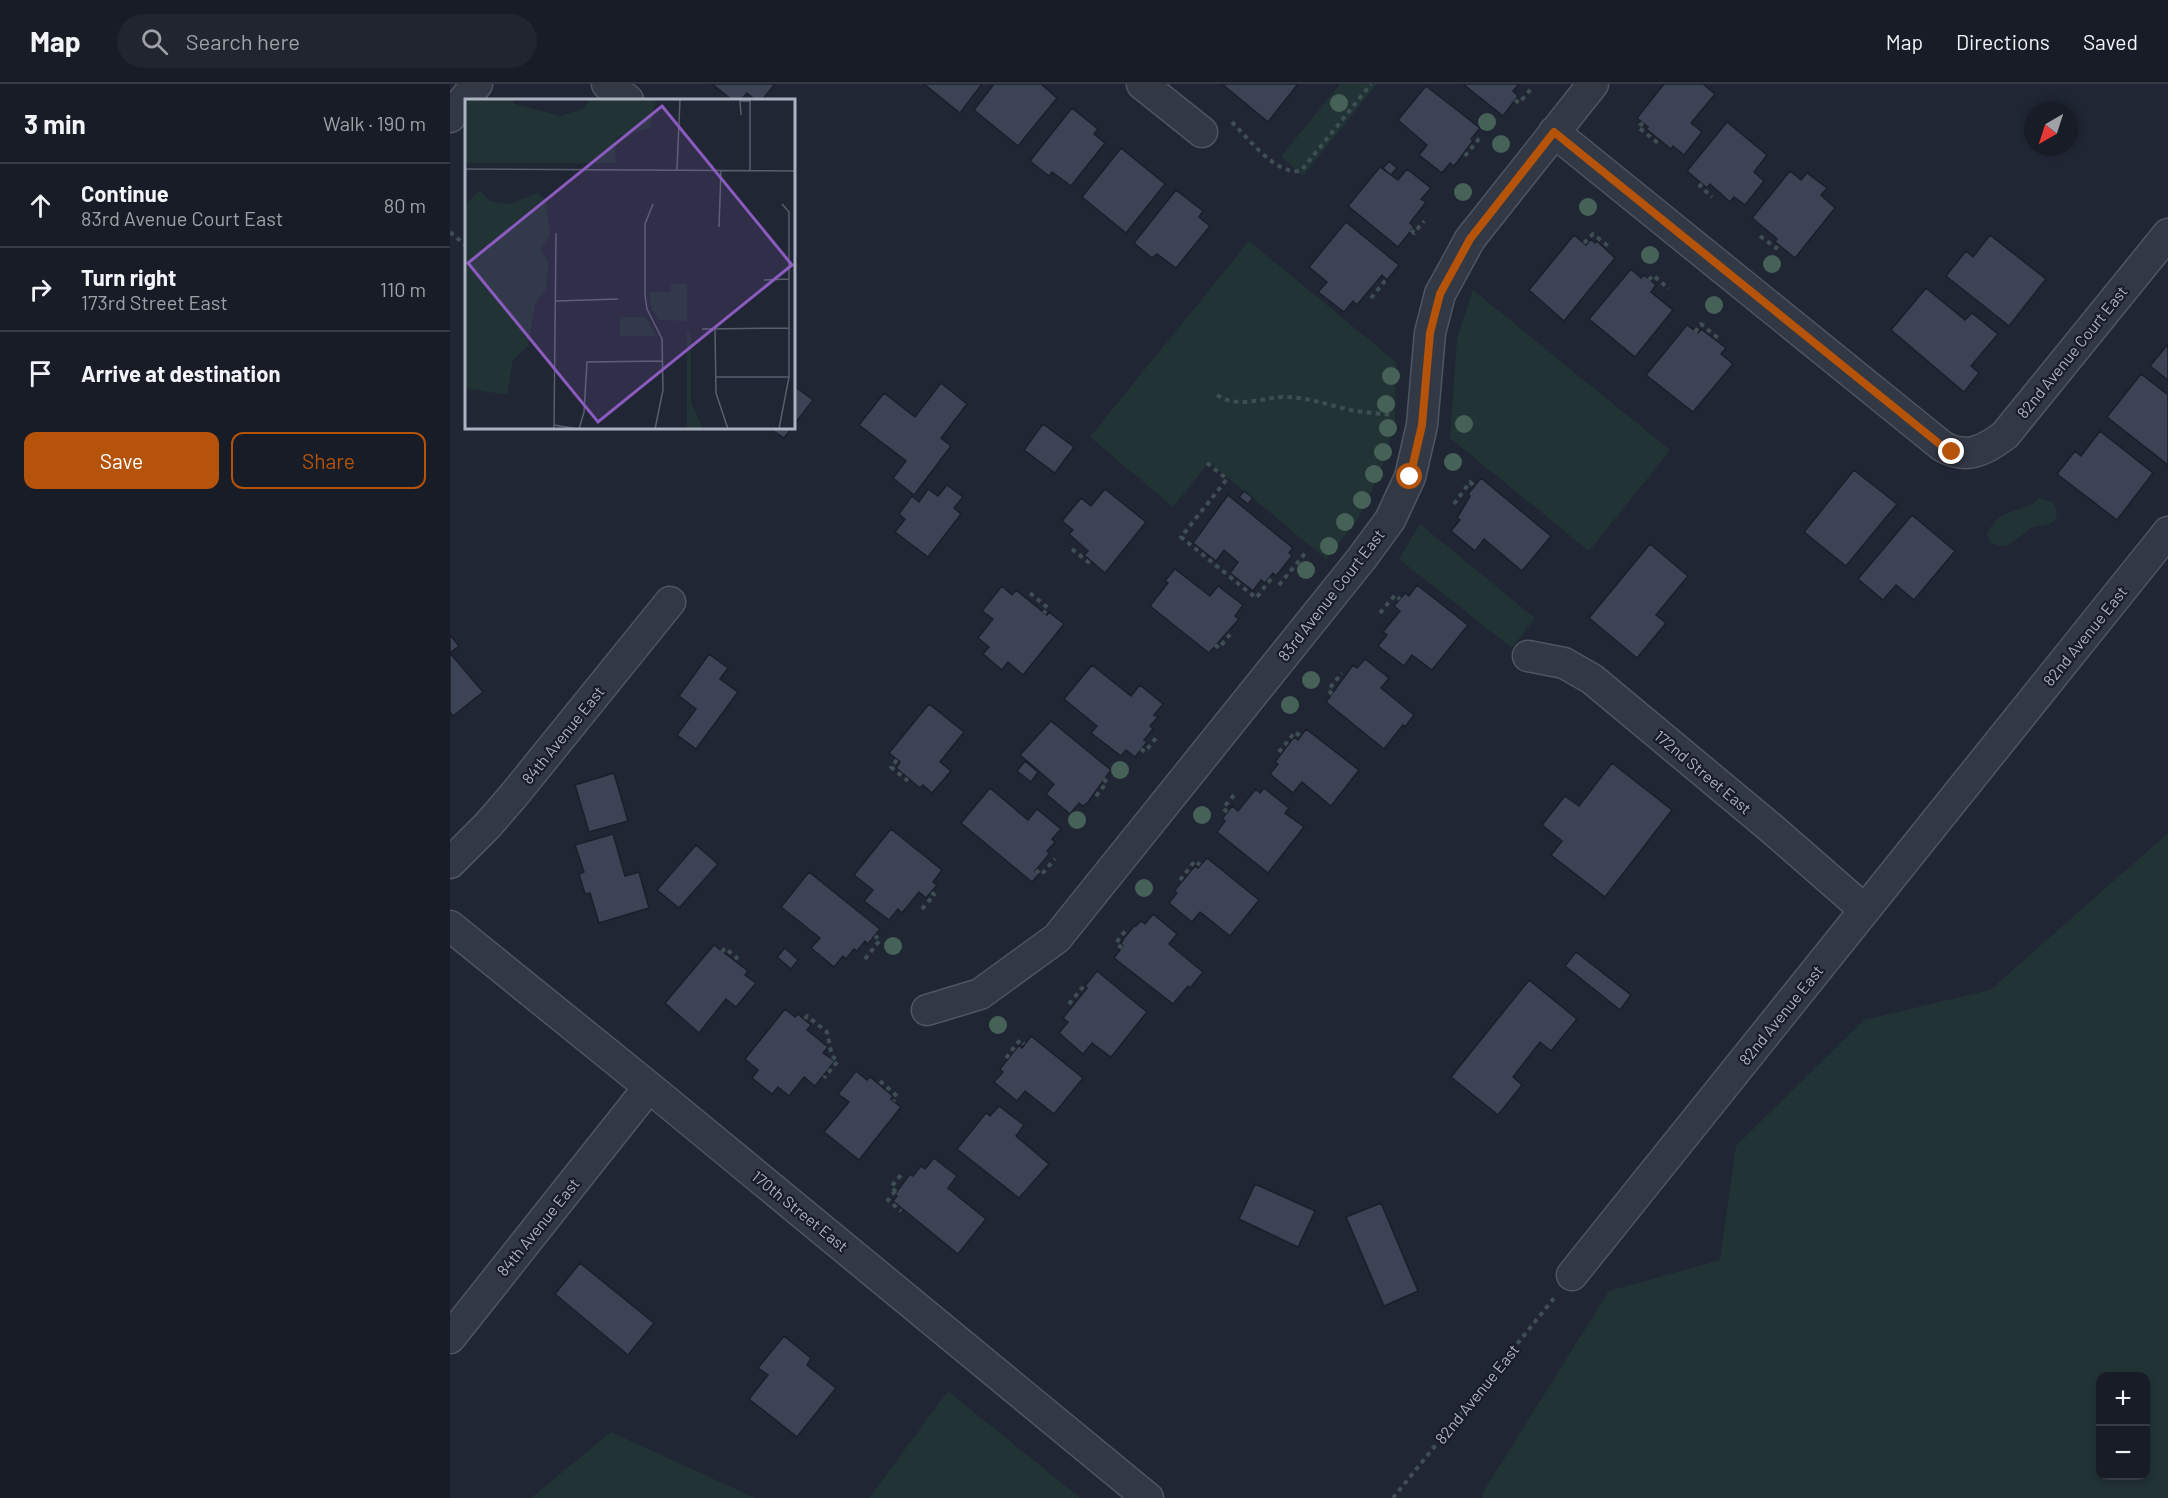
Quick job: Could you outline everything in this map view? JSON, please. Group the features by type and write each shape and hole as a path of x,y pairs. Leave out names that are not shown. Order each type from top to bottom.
{"street":[{"path":"450,117 477,84"},
{"path":"607,84 627,99"},
{"path":"1142,84 1202,132"},
{"name":"83rd Avenue Court East","path":"927,1010 980,994 1057,938 1390,520 1410,477 1422,425 1430,333 1440,294 1470,239 1593,84"},
{"name":"82nd Avenue Court East","path":"1554,132 1952,452 1965,454 1980,450 2005,435 2168,234"},
{"name":"82nd Avenue East","path":"1572,1275 2168,532"},
{"name":"84th Avenue East","path":"450,863 514,795 670,602"},
{"name":"172nd Street East","path":"1528,656 1563,663 1592,679 1771,828 1865,910"},
{"name":"170th Street East","path":"450,926 1148,1498"},
{"name":"84th Avenue East","path":"450,1338 649,1087"}],"path":[{"path":"1229,120 1250,142 1280,167 1293,172 1301,171 1371,84"},
{"path":"1515,100 1519,103 1531,89"},
{"path":"1642,123 1638,127 1658,143"},
{"path":"1465,156 1478,140 1473,136"},
{"path":"1702,184 1700,186 1712,196"},
{"path":"1411,230 1414,233 1424,221"},
{"path":"450,232 465,244"},
{"path":"1584,243 1593,234 1608,246"},
{"path":"1760,236 1776,248 1778,245"},
{"path":"1649,280 1653,275 1669,289"},
{"path":"1371,298 1384,282 1379,278"},
{"path":"1695,332 1701,324 1718,338"},
{"path":"1217,395 1239,404 1269,398 1311,399 1367,413 1399,415"},
{"path":"1207,463 1227,479 1181,537 1256,598 1271,579"},
{"path":"1454,504 1470,482 1474,486"},
{"path":"1072,549 1088,562 1090,560"},
{"path":"1279,585 1307,551"},
{"path":"1030,592 1048,608 1044,613"},
{"path":"1380,614 1395,595 1400,599"},
{"path":"1215,645 1219,648 1231,633"},
{"path":"1332,694 1328,690 1342,673"},
{"path":"1279,753 1295,732 1300,736"},
{"path":"1141,749 1145,752 1156,738"},
{"path":"897,760 891,767 908,781"},
{"path":"1096,796 1107,782 1103,779"},
{"path":"1227,812 1223,808 1234,795"},
{"path":"1036,870 1041,875 1055,860"},
{"path":"1180,880 1195,861 1200,866"},
{"path":"922,909 934,895 932,892"},
{"path":"1122,948 1116,943 1126,930"},
{"path":"865,959 880,940 874,936"},
{"path":"722,952 725,948 738,959"},
{"path":"1069,1004 1082,988 1085,991"},
{"path":"805,1019 807,1016 827,1032 832,1056 838,1061 824,1078"},
{"path":"1006,1058 1020,1040 1024,1044"},
{"path":"880,1081 897,1096 894,1101"},
{"path":"901,1175 891,1187 896,1191 888,1200 901,1211"},
{"name":"82nd Avenue East","path":"1393,1498 1572,1275"}],"shaded area":[{"path":"1340,84 1377,84 1303,176 1281,157"},
{"path":"1249,241 1396,362 1395,423 1385,458 1358,519 1326,559 1209,462 1173,507 1090,437"},
{"path":"1473,290 1670,450 1589,551 1450,438 1457,339"},
{"path":"2039,498 2052,502 2057,511 2056,519 2050,524 2030,528 2010,545 2001,546 1991,543 1987,534 1999,518 2027,507"},
{"path":"1420,524 1535,618 1512,648 1399,559"},
{"path":"2168,833 2168,1498 1483,1498 1482,1494 1609,1291 1720,1260 1736,1146 1864,1020 1990,990"},
{"path":"948,1391 1080,1498 869,1498"},
{"path":"611,1432 755,1498 531,1498"}],"building":[{"path":"712,84 775,84 763,99 754,99 747,93 742,99 731,99"},
{"path":"924,84 982,84 960,113"},
{"path":"994,84 1041,84 1057,98 1018,146 974,110"},
{"path":"1222,84 1298,84 1268,122"},
{"path":"1463,84 1519,84 1513,91 1518,96 1503,116"},
{"path":"1664,84 1703,84 1715,94 1691,123 1702,132 1684,155 1673,146 1671,149 1646,129 1648,127 1637,118"},
{"path":"1426,86 1480,128 1454,166 1450,163 1442,173 1419,155 1427,145 1398,120"},
{"path":"1072,108 1098,129 1094,134 1105,143 1071,186 1052,172 1049,176 1030,161"},
{"path":"1727,122 1767,155 1754,172 1764,181 1745,205 1734,197 1730,202 1710,184 1707,188 1687,171"},
{"path":"1121,148 1165,184 1126,233 1082,197"},
{"path":"1389,161 1397,168 1391,175 1383,168"},
{"path":"1380,167 1398,180 1407,169 1431,188 1421,199 1426,202 1410,223 1414,227 1398,247 1348,206"},
{"path":"1790,171 1801,180 1807,173 1827,188 1821,195 1835,208 1795,258 1775,242 1777,239 1752,218"},
{"path":"1176,190 1203,211 1199,217 1210,226 1176,268 1157,254 1152,258 1134,243"},
{"path":"1346,222 1399,265 1387,280 1382,275 1357,305 1353,301 1344,312 1318,292 1327,282 1309,267"},
{"path":"1574,235 1586,245 1591,239 1595,243 1597,241 1615,258 1564,321 1529,290"},
{"path":"1990,235 2046,279 2009,326 1946,276 1966,251 1973,257"},
{"path":"1631,269 1641,278 1644,275 1656,285 1651,292 1673,310 1635,357 1589,319"},
{"path":"1926,288 1965,320 1972,313 1998,334 1971,366 1979,373 1964,392 1891,330"},
{"path":"1687,325 1698,333 1701,329 1726,348 1721,354 1733,364 1693,412 1646,375"},
{"path":"2168,344 2168,380 2150,366"},
{"path":"2141,374 2168,395 2168,465 2107,417"},
{"path":"941,383 967,404 941,438 951,446 914,495 893,478 906,461 859,425 884,393 915,417"},
{"path":"795,387 813,400 795,424"},
{"path":"1043,424 1074,447 1055,473 1024,450"},
{"path":"770,429 791,429 784,438"},
{"path":"2100,431 2153,473 2117,520 2057,474 2075,451 2081,456"},
{"path":"1854,470 1897,504 1846,566 1804,532"},
{"path":"1481,478 1551,536 1522,571 1484,539 1475,551 1451,531 1460,520 1457,518 1470,496 1468,494"},
{"path":"947,485 963,497 954,508 961,514 928,557 895,532 905,519 899,514 912,496 919,502 928,489 938,496"},
{"path":"1105,489 1146,522 1105,573 1084,555 1088,551 1069,534 1073,530 1062,521 1081,498 1091,506"},
{"path":"1244,491 1253,498 1248,504 1239,497"},
{"path":"1228,495 1293,548 1289,553 1292,556 1276,576 1273,573 1265,583 1261,580 1253,591 1230,573 1238,562 1224,550 1216,561 1193,543"},
{"path":"1912,515 1955,551 1914,600 1896,585 1883,600 1858,579"},
{"path":"1650,544 1688,576 1656,615 1666,623 1637,658 1589,618"},
{"path":"1175,569 1210,596 1218,586 1243,605 1235,616 1239,619 1209,653 1150,606 1168,583 1165,581"},
{"path":"1417,585 1468,625 1432,670 1412,655 1404,666 1378,646 1387,635 1383,632 1400,611 1394,606 1405,593 1409,596"},
{"path":"1002,586 1012,595 1016,590 1047,615 1049,612 1064,624 1023,675 1008,662 1002,670 983,654 989,647 978,638 993,619 982,611"},
{"path":"450,635 459,646 450,653"},
{"path":"450,653 483,692 453,716 450,712"},
{"path":"709,654 728,668 720,679 738,692 696,749 677,735 696,709 679,696"},
{"path":"1365,659 1389,678 1381,688 1414,715 1384,749 1326,702 1353,665 1357,668"},
{"path":"1092,665 1131,696 1140,685 1163,704 1154,715 1158,717 1150,726 1153,729 1144,740 1147,742 1135,757 1126,750 1121,756 1091,733 1097,726 1064,699"},
{"path":"929,704 964,732 940,762 951,771 932,793 923,785 920,788 896,768 900,762 889,753"},
{"path":"1051,721 1111,770 1088,802 1083,806 1079,803 1070,814 1046,794 1054,784 1020,755"},
{"path":"1306,729 1359,770 1331,806 1302,782 1293,793 1270,774 1278,764 1275,762 1294,737 1298,740"},
{"path":"1025,761 1038,772 1031,782 1017,771"},
{"path":"1612,763 1672,810 1605,897 1551,855 1562,841 1542,825 1565,796 1579,806"},
{"path":"614,773 628,821 589,832 575,785"},
{"path":"990,788 1028,820 1037,809 1061,829 1052,839 1055,842 1047,851 1050,853 1035,871 1039,874 1032,882 961,823"},
{"path":"1264,788 1289,808 1285,813 1304,827 1268,873 1217,832 1225,821 1222,819 1232,806 1238,811 1256,789 1260,793"},
{"path":"891,829 942,870 933,882 937,885 926,898 919,892 902,913 898,909 889,920 864,901 873,890 854,875"},
{"path":"613,834 625,876 639,872 649,908 599,923 590,893 585,894 579,874 584,872 575,845"},
{"path":"696,845 718,864 679,908 657,890"},
{"path":"1207,858 1259,900 1230,936 1200,912 1192,922 1169,903 1177,893 1174,891 1195,866 1198,868"},
{"path":"809,872 880,929 868,944 865,941 846,959 843,956 834,967 811,948 820,938 781,907"},
{"path":"1153,914 1177,934 1169,944 1203,972 1173,1004 1114,958 1123,946 1121,944 1124,938 1135,925 1141,921 1145,924"},
{"path":"714,945 748,971 745,975 756,983 736,1007 726,999 699,1033 665,1003"},
{"path":"785,948 798,960 791,969 777,957"},
{"path":"1576,952 1631,995 1620,1010 1565,966"},
{"path":"1097,971 1147,1012 1111,1057 1092,1043 1083,1054 1059,1033 1068,1022 1063,1018 1087,988 1085,986"},
{"path":"1529,980 1577,1019 1551,1051 1540,1042 1513,1077 1522,1085 1498,1115 1451,1077"},
{"path":"785,1009 795,1017 798,1014 811,1025 807,1030 828,1047 823,1053 835,1061 815,1086 804,1077 789,1096 778,1087 772,1094 752,1078 758,1070 745,1059"},
{"path":"1031,1036 1083,1078 1054,1114 1025,1091 1017,1101 994,1082 1003,1072 1000,1069 1019,1045 1022,1048"},
{"path":"856,1071 867,1080 870,1077 893,1096 891,1099 901,1107 859,1160 824,1132 849,1102 838,1094"},
{"path":"999,1106 1024,1125 1016,1136 1049,1164 1019,1198 957,1149 986,1113 990,1116"},
{"path":"934,1158 957,1176 948,1188 986,1219 958,1254 893,1201 897,1196 895,1194 910,1174 913,1176 921,1166 925,1169"},
{"path":"1255,1184 1315,1211 1298,1247 1239,1219"},
{"path":"1381,1203 1418,1291 1384,1306 1346,1217"},
{"path":"580,1263 654,1323 628,1355 555,1294"},
{"path":"784,1336 811,1358 807,1365 836,1388 797,1437 749,1399 768,1375 758,1368"}],"route":[{"path":"1410,477 1422,425 1430,333 1440,294 1470,239 1554,132 1952,452"}]}
